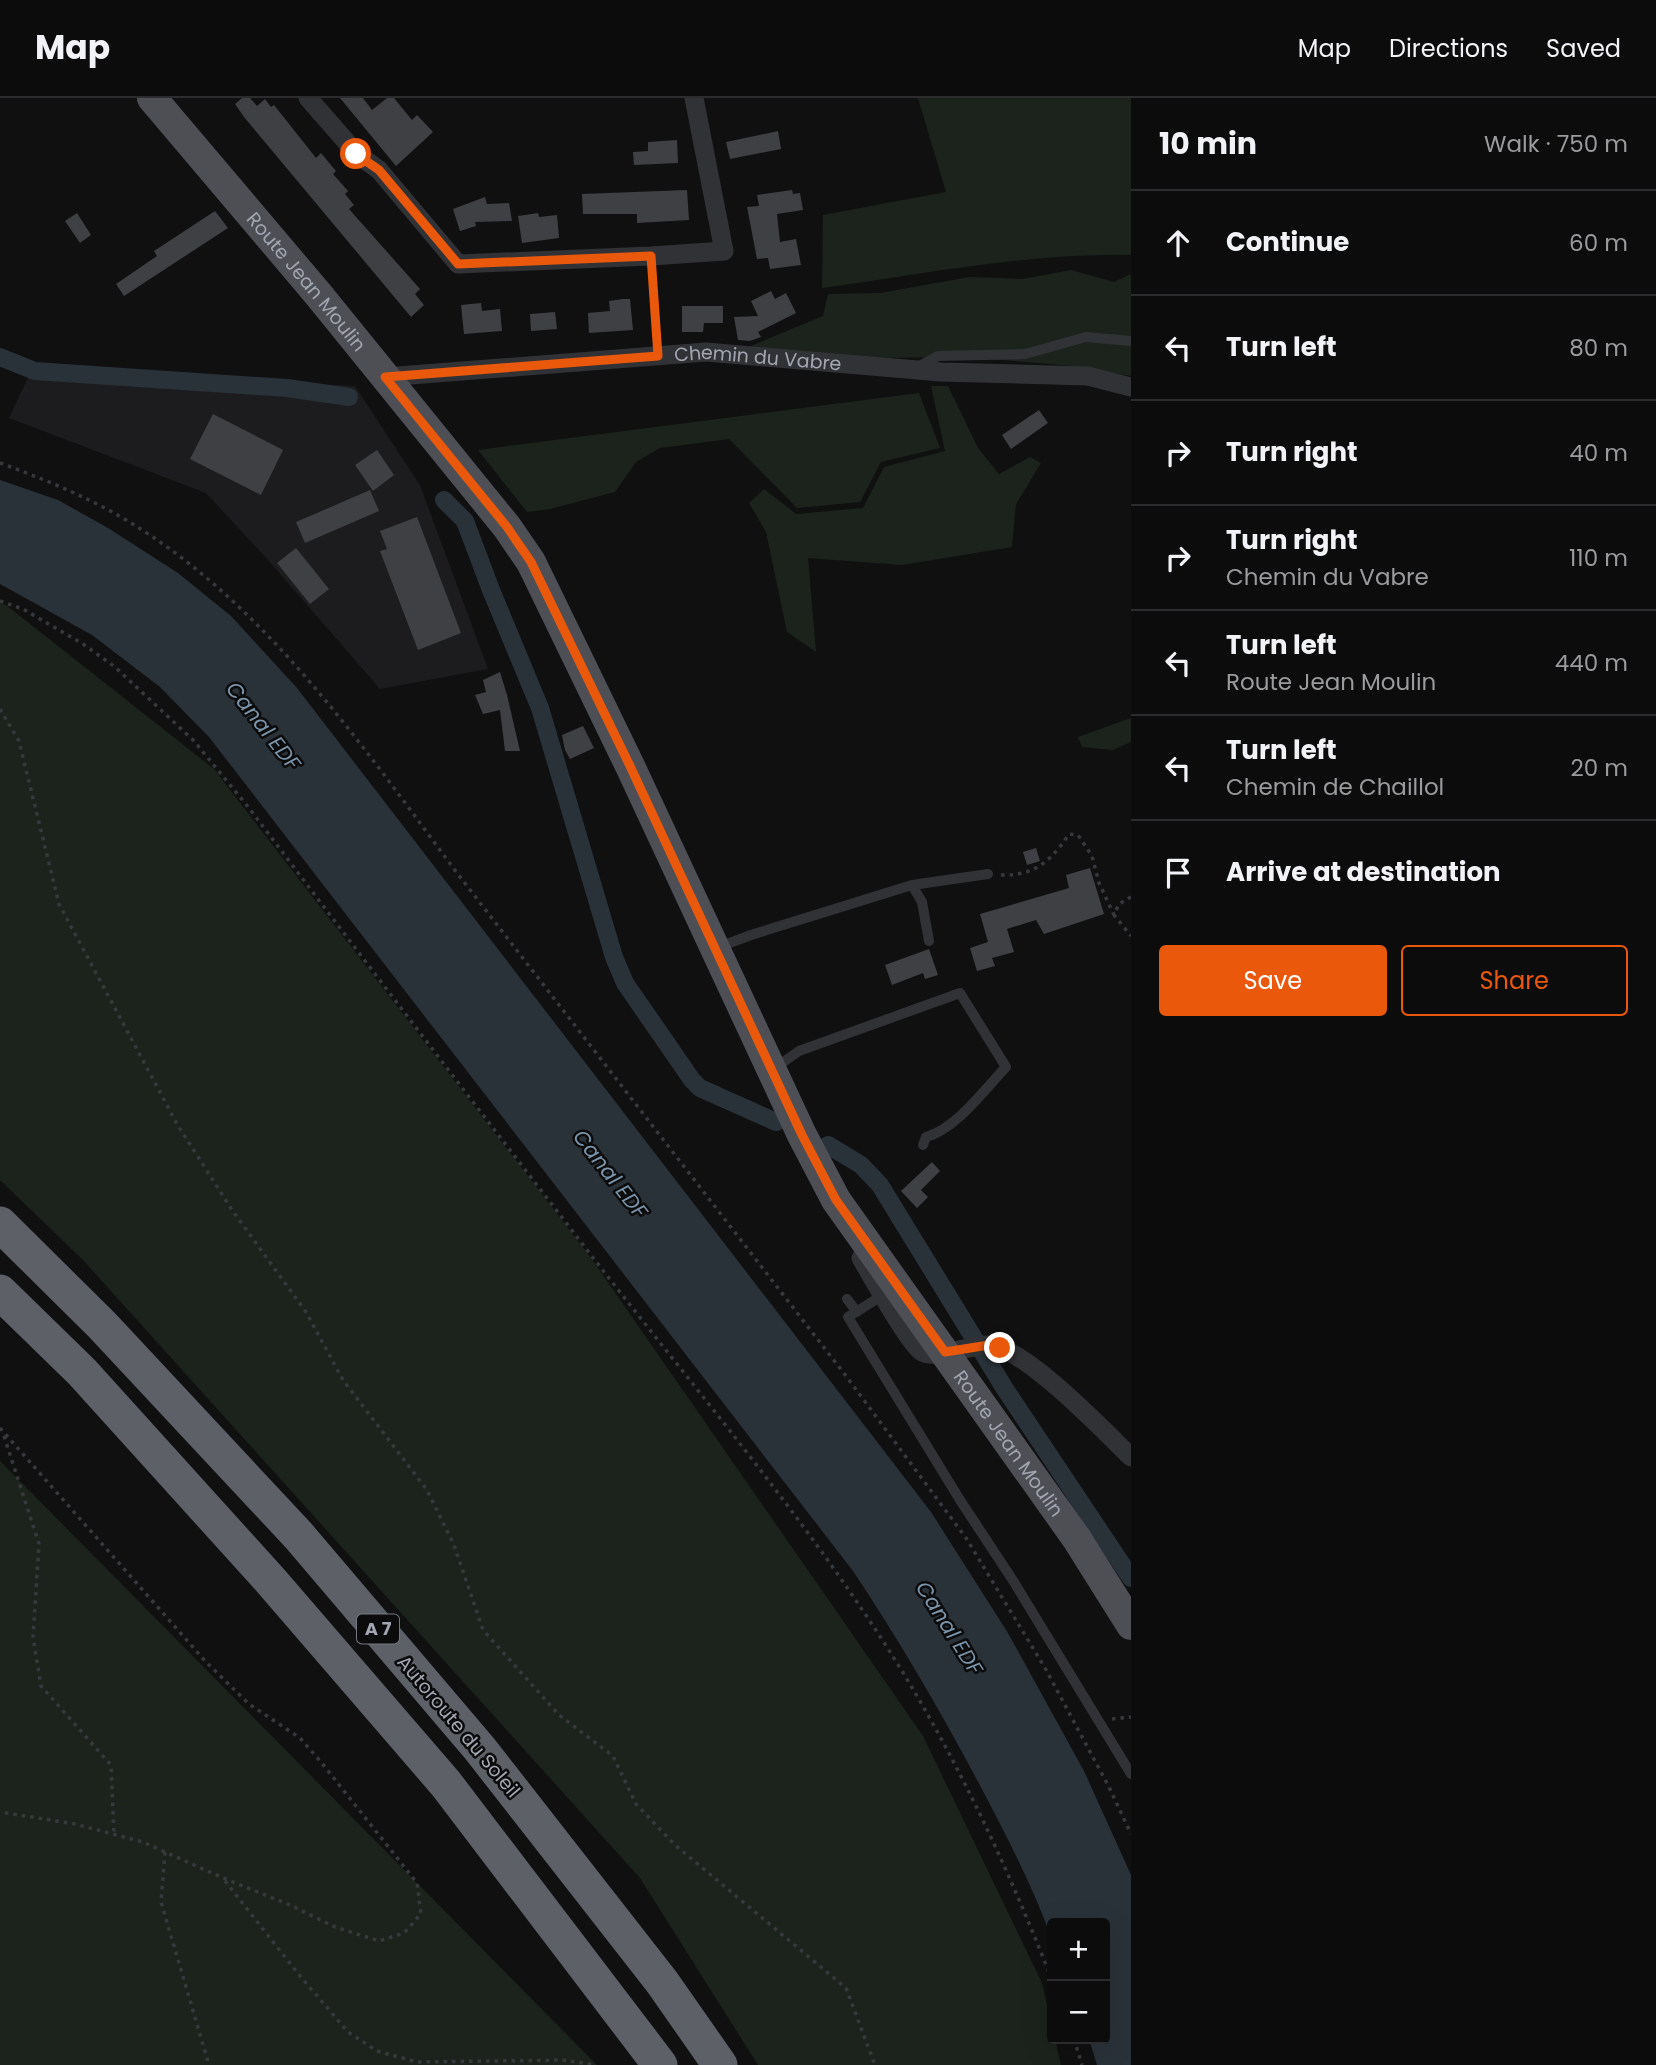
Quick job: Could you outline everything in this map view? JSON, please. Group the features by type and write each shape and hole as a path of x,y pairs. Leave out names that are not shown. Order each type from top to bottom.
{"highway":[{"name":"Autoroute du Soleil","path":"0,1224 102,1325 307,1545 480,1749 662,1982 720,2065"},
{"name":"A 7","path":"0,1292 82,1372 190,1491 446,1784 660,2065"}],"main road":[{"name":"Route Jean Moulin","path":"152,98 310,284 507,527 531,562 836,1200 957,1350 1131,1625"}],"street":[{"path":"308,98 356,154 379,170 458,264 724,251 694,98"},
{"name":"Chemin du Vabre","path":"385,377 706,352 915,369 1088,376 1131,387"},
{"path":"820,1168 839,1221 910,1338 922,1352 933,1355 989,1345 1000,1348 1022,1360 1059,1388 1131,1457"}],"lane":[{"path":"915,369 939,356 1025,354 1086,337 1131,341"},
{"path":"715,949 751,935 912,885 988,874"},
{"path":"912,885 922,902 929,941"},
{"path":"772,1070 799,1051 960,993 1006,1067 964,1112 937,1135 926,1138 923,1145"},
{"path":"883,1294 848,1317 1131,1774"},
{"path":"847,1299 857,1312"}],"path":[{"path":"651,256 658,356"},
{"path":"0,463 36,476 121,516 194,567 247,614 289,658 398,794 821,1343 966,1538 1045,1668 1131,1834"},
{"path":"0,601 23,609 83,644 114,667 194,741 249,808 583,1244 758,1467 852,1596 902,1671 977,1807 1023,1907 1047,1967"},
{"path":"0,709 19,741 59,904 177,1124 232,1210 306,1312 343,1380 428,1490 454,1545 483,1630 559,1715 614,1756 636,1804 675,1845 846,1988 875,2065"},
{"path":"988,874 1018,875 1041,866 1055,856 1069,834 1078,835 1092,856 1099,883 1114,915 1131,936"},
{"path":"1114,915 1119,904 1131,897"},
{"path":"2,1430 39,1544 33,1637 41,1686 111,1765 114,1834"},
{"path":"0,1811 75,1824 143,1842 335,1927 379,1941 404,1933 421,1914 417,1883 321,1762 300,1738 249,1704 206,1662 2,1430"},
{"path":"1114,1718 1131,1717"},
{"path":"165,1852 161,1902 209,2065"},
{"path":"223,1878 348,2032 377,2051 417,2062 563,2060 595,2065"},
{"path":"1076,2044 1082,2065"}],"shaded area":[{"path":"918,98 1131,98 1131,255 1014,261 822,288 823,215 946,192"},
{"path":"1071,270 1114,282 1131,274 1131,376 1073,366 966,357 873,358 746,348 823,316 828,294 880,293 970,277 1023,279"},
{"path":"32,369 355,386 420,485 488,669 380,689 206,493 9,418"},
{"path":"931,386 948,386 978,448 999,474 1030,457 1041,463 1016,504 1012,547 902,565 808,558 816,652 787,632 766,532 749,503 764,489 796,514 863,508 884,467 945,451"},
{"path":"919,393 940,448 881,462 860,502 797,508 729,439 660,448 636,462 615,492 550,509 527,512 478,450"},
{"path":"0,603 214,769 591,1258 923,1736 1042,1983 1047,2005 1047,2044 1056,2044 1061,2065 758,2065 640,1878 83,1260 0,1180"},
{"path":"1131,718 1131,742 1113,750 1082,747 1078,737"},
{"path":"0,1461 597,2065 0,2065"}],"water":[{"name":"Canal EDF","path":"0,480 58,500 108,528 178,573 231,616 297,688 931,1512 1008,1633 1084,1771 1131,1875 1131,2065 1097,2065 1091,2044 1110,2044 1110,1918 1047,1918 1047,1927 1021,1865 938,1708 853,1571 209,737 160,687 92,635 0,584"}],"building":[{"path":"242,98 250,98 257,106 265,99 271,107 274,105 316,158 321,153 336,171 333,174 348,191 345,194 354,205 349,209 420,289 415,294 424,305 411,317 244,117 235,104"},
{"path":"340,98 363,98 372,110 387,98 394,98 412,120 417,115 433,132 396,166"},
{"path":"778,131 781,149 730,159 726,142"},
{"path":"677,140 678,163 634,165 633,152 648,151 648,142"},
{"path":"687,190 689,220 637,223 637,214 583,214 582,194"},
{"path":"792,190 793,194 800,193 803,210 777,214 780,242 796,239 801,265 770,269 768,258 757,259 747,207 759,206 757,195"},
{"path":"485,197 487,204 509,203 512,221 475,222 476,226 460,231 453,209"},
{"path":"215,211 228,228 124,296 116,284 157,256 154,251"},
{"path":"77,213 91,235 80,243 65,221"},
{"path":"538,213 539,217 557,215 559,238 522,243 518,216"},
{"path":"771,291 775,299 786,293 796,313 758,332 761,337 750,341 738,340 734,317 758,316 751,301"},
{"path":"630,299 633,330 589,333 588,313 610,311 609,301"},
{"path":"481,303 482,311 500,309 502,331 464,334 461,305"},
{"path":"682,306 723,306 723,323 704,323 703,332 682,332"},
{"path":"555,312 557,329 531,331 530,314"},
{"path":"1039,410 1048,423 1011,449 1002,435"},
{"path":"213,414 283,450 261,495 190,459"},
{"path":"377,450 394,475 373,491 355,465"},
{"path":"370,490 379,511 305,543 296,522"},
{"path":"417,517 461,633 418,650 380,551 387,549 380,531"},
{"path":"296,548 329,589 310,604 277,563"},
{"path":"500,672 520,751 505,751 500,710 483,714 475,695 486,692 483,680"},
{"path":"583,726 594,748 570,759 562,735"},
{"path":"1036,848 1040,861 1027,865 1023,852"},
{"path":"1090,868 1104,914 1044,934 1036,920 1007,929 1014,952 992,958 995,966 977,971 970,948 988,942 980,914 1069,888 1066,875"},
{"path":"929,949 938,975 925,979 923,973 892,985 885,965"},
{"path":"932,1162 940,1171 921,1190 928,1197 917,1208 901,1191"}],"waterway":[{"path":"0,357 35,371 287,388 349,397"},
{"path":"444,500 465,521 540,708 614,957 625,983 700,1088 776,1122"},
{"path":"828,1145 861,1165 880,1185 1005,1389 1131,1578"}],"route":[{"path":"356,154 379,170 458,264 651,256 658,356 385,377 507,527 531,562 630,766 802,1135 836,1200 945,1352 989,1345 1000,1348"}]}
